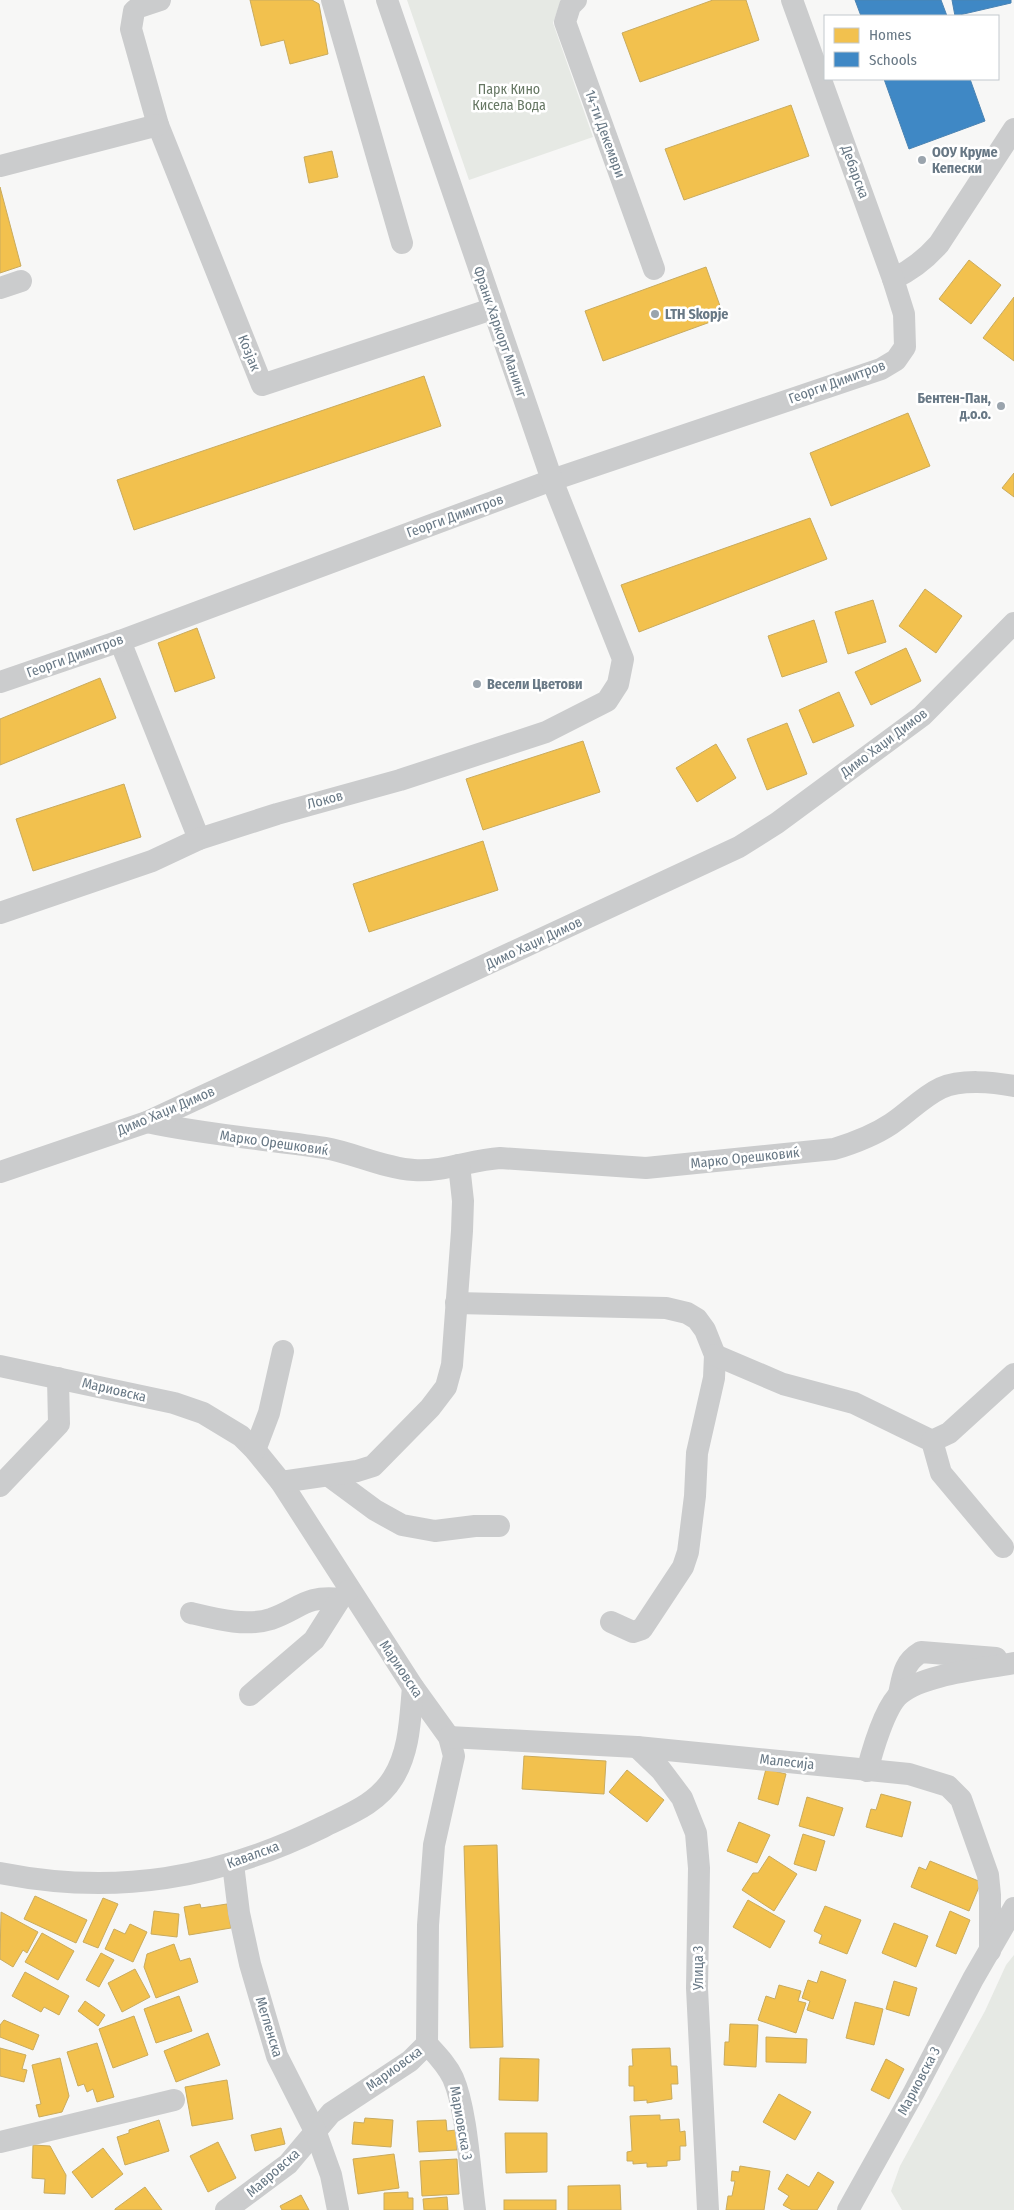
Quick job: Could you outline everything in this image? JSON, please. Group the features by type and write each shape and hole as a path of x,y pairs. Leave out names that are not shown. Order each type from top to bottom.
{"street":[{"name":"Козјак","path":"160,0 139,6 134,11 130,29 158,125 262,385 492,309"},
{"path":"332,0 402,243"},
{"name":"Франк Харкорт Манинг","path":"387,0 552,480 623,659"},
{"name":"14-ти Декември","path":"576,0 570,6 565,22 654,269"},
{"name":"Дебарска","path":"792,0 893,279 904,314 906,347"},
{"path":"0,166 158,125"},
{"path":"893,279 925,260 940,244 1014,129"},
{"path":"0,288 21,281"},
{"name":"Георги Димитров","path":"0,682 120,640 552,480 881,369 896,360 906,347"},
{"name":"Димо Хаџи Димов","path":"0,1172 147,1122 739,847 777,823 922,716 1014,623"},
{"path":"120,640 199,839"},
{"name":"Локов","path":"0,914 152,861 199,839 277,814 400,780 546,732 607,701 618,684 623,659"},
{"name":"Марко Орешковиќ","path":"147,1122 191,1132 327,1148 362,1159 413,1170 436,1169 478,1160 500,1158 646,1168 834,1148 861,1141 883,1129 919,1102 942,1088 973,1083 998,1083 1014,1086"},
{"path":"282,1482 357,1472 373,1466 430,1408 446,1387 452,1365 462,1231 459,1165"},
{"path":"456,1303 666,1308 687,1312 697,1319 705,1330 715,1355 714,1378 697,1453 694,1505 688,1552 683,1567 642,1629 633,1632 611,1622"},
{"path":"255,1450 269,1413 284,1351"},
{"path":"715,1355 783,1384 854,1403 932,1441 942,1473 1003,1547"},
{"name":"Мариовска","path":"0,1366 174,1403 203,1413 228,1428 255,1450 282,1482 345,1594 449,1736 454,1756 434,1845 428,1925 427,2044 410,2061 332,2113 316,2132"},
{"path":"932,1441 949,1433 1014,1374"},
{"path":"0,1486 59,1424 58,1378"},
{"path":"329,1476 375,1510 402,1525 435,1531 475,1526 499,1526"},
{"path":"192,1613 230,1622 270,1619 301,1604 322,1597 345,1594"},
{"path":"250,1695 314,1640 345,1594"},
{"path":"867,1771 876,1737 899,1694 916,1684 931,1679 1014,1662"},
{"name":"Кавалска","path":"0,1874 35,1880 130,1883 175,1878 233,1864 303,1837 365,1806 381,1793 393,1778 404,1756 410,1730 413,1687"},
{"name":"Малесија","path":"449,1736 637,1747 909,1774 948,1786 961,1799 988,1875 990,1951"},
{"name":"Улица 3","path":"637,1747 661,1770 682,1798 696,1833 699,1868 697,1988 708,2210"},
{"name":"Мегленска","path":"233,1864 239,1913 250,1964 277,2056 316,2132 331,2176 338,2210"},
{"path":"990,1951 1014,1908"},
{"name":"Мариовска 3","path":"848,2210 990,1951"},
{"name":"Мариовска 3","path":"427,2044 444,2063 453,2079 462,2114 474,2210"},
{"path":"0,2142 174,2100"},
{"name":"Мавровска","path":"226,2210 288,2164 316,2132"}],"green space":[{"name":"Парк Кино Кисела Вода","path":"407,0 561,0 553,23 593,137 469,180"},
{"path":"1014,1955 1014,2210 902,2210 891,2191 900,2166 985,2011 1006,1965"}],"building: Homes":[{"path":"250,0 312,0 319,4 328,54 290,64 284,40 261,46"},
{"path":"713,0 746,0 759,40 640,82 622,33"},
{"path":"791,105 809,156 684,200 665,149"},
{"path":"332,151 338,177 309,183 304,157"},
{"path":"0,187 21,266 0,273"},
{"path":"969,260 1001,285 971,324 939,299"},
{"name":"LTH Skopje","path":"706,267 724,317 603,361 585,311"},
{"path":"1014,297 1014,361 983,338"},
{"path":"424,376 441,426 134,530 117,480"},
{"path":"908,413 930,466 831,506 810,453"},
{"path":"1014,473 1014,497 1002,488"},
{"path":"810,518 827,559 639,632 621,585"},
{"path":"925,589 962,616 936,653 899,626"},
{"path":"873,600 886,642 848,654 835,612"},
{"path":"814,620 827,662 782,677 768,636"},
{"path":"197,628 215,678 175,692 158,643"},
{"path":"906,648 921,681 871,705 855,672"},
{"path":"100,678 116,718 0,765 0,719"},
{"path":"839,692 854,726 813,743 799,710"},
{"path":"787,723 807,774 767,790 747,739"},
{"path":"583,741 600,792 483,830 466,779"},
{"path":"716,744 736,778 697,802 676,768"},
{"path":"124,784 141,837 33,871 16,819"},
{"path":"483,841 498,890 369,932 353,884"},
{"path":"524,1756 606,1761 604,1794 522,1789"},
{"path":"766,1769 786,1774 778,1805 758,1799"},
{"path":"627,1770 664,1800 647,1822 609,1792"},
{"path":"881,1794 911,1802 902,1837 866,1827 871,1809 876,1810"},
{"path":"807,1797 843,1808 834,1836 799,1826"},
{"path":"739,1822 770,1835 757,1863 727,1851"},
{"path":"803,1834 825,1841 816,1871 794,1864"},
{"path":"497,1845 503,2047 470,2048 464,1846"},
{"path":"769,1856 797,1874 774,1911 742,1890 753,1873 758,1873"},
{"path":"930,1861 981,1882 969,1911 911,1887 919,1867 926,1870"},
{"path":"35,1896 87,1920 76,1943 24,1919"},
{"path":"103,1898 118,1904 98,1948 83,1942"},
{"path":"748,1900 785,1921 770,1948 733,1927"},
{"path":"200,1904 201,1908 227,1904 231,1928 189,1935 184,1907"},
{"path":"825,1906 861,1920 847,1954 819,1943 822,1935 814,1931"},
{"path":"154,1911 179,1914 177,1937 151,1934"},
{"path":"950,1911 970,1920 956,1954 936,1946"},
{"path":"1,1912 38,1932 27,1953 23,1950 13,1967 0,1959"},
{"path":"894,1923 928,1936 916,1967 882,1953"},
{"path":"130,1924 147,1932 133,1962 105,1949 114,1929 125,1934"},
{"path":"42,1933 74,1951 58,1980 25,1962"},
{"path":"174,1944 180,1961 190,1958 198,1982 156,1998 144,1967 147,1954"},
{"path":"101,1953 114,1960 99,1987 86,1980"},
{"path":"135,1969 150,1997 122,2012 108,1983"},
{"path":"821,1971 846,1980 833,2019 807,2010 810,2001 802,1998 808,1980 817,1983"},
{"path":"25,1972 69,1996 59,2015 44,2007 41,2012 12,1996"},
{"path":"894,1981 917,1988 909,2016 886,2009"},
{"path":"779,1985 801,1991 798,2001 806,2003 796,2033 758,2020 766,1996 775,1999"},
{"path":"179,1996 192,2031 156,2043 144,2009"},
{"path":"85,2001 105,2015 98,2026 78,2011"},
{"path":"855,2002 883,2009 874,2045 846,2038"},
{"path":"134,2016 148,2055 113,2068 99,2029"},
{"path":"4,2020 39,2035 33,2050 0,2037 0,2025"},
{"path":"730,2024 758,2025 756,2067 724,2065 725,2042 729,2042"},
{"path":"208,2033 220,2065 176,2082 164,2051"},
{"path":"766,2037 807,2039 806,2063 766,2062"},
{"path":"97,2043 114,2097 97,2102 93,2089 87,2092 84,2084 78,2086 67,2052"},
{"path":"0,2048 26,2055 22,2069 27,2070 24,2082 0,2076"},
{"path":"670,2048 671,2066 677,2066 678,2084 671,2084 672,2099 647,2103 647,2100 634,2101 634,2086 629,2086 629,2066 633,2066 632,2049"},
{"path":"60,2058 69,2096 62,2112 39,2117 36,2105 41,2104 32,2065"},
{"path":"500,2058 539,2059 538,2101 499,2100"},
{"path":"886,2059 904,2069 889,2099 871,2090"},
{"path":"227,2080 233,2119 192,2126 185,2087"},
{"path":"779,2094 811,2112 795,2140 763,2122"},
{"path":"660,2115 660,2120 679,2119 680,2132 685,2131 686,2146 680,2146 680,2160 667,2161 667,2166 647,2167 647,2163 633,2164 633,2161 627,2161 627,2152 632,2151 630,2116"},
{"path":"365,2118 393,2120 391,2147 352,2144 354,2122 364,2123"},
{"path":"159,2120 169,2151 125,2165 117,2137 129,2133 129,2130"},
{"path":"446,2120 447,2131 456,2130 457,2150 419,2152 417,2121"},
{"path":"281,2128 285,2144 255,2151 251,2135"},
{"path":"505,2133 547,2133 547,2172 506,2173"},
{"path":"218,2142 236,2178 208,2192 190,2156"},
{"path":"33,2145 50,2146 66,2175 65,2194 44,2193 45,2179 32,2178"},
{"path":"103,2148 123,2174 92,2198 72,2172"},
{"path":"394,2154 399,2188 358,2194 353,2159"},
{"path":"457,2159 459,2194 422,2196 420,2161"},
{"path":"740,2166 770,2171 764,2210 726,2210 728,2196 732,2196 735,2181 731,2181 732,2171 739,2172"},
{"path":"818,2172 834,2182 817,2210 792,2210 783,2205 789,2196 778,2189 787,2174 809,2187"},
{"path":"620,2185 621,2210 568,2210 568,2186"},
{"path":"145,2187 162,2210 115,2210 115,2209"},
{"path":"408,2192 408,2198 413,2198 413,2210 384,2210 384,2193"},
{"path":"301,2195 309,2210 282,2210 280,2206"},
{"path":"447,2197 448,2210 424,2210 423,2199"},
{"path":"504,2200 556,2200 556,2210 504,2210"}],"building: Schools":[{"path":"855,0 941,0 947,15 861,15"},
{"path":"952,0 1011,0 1011,3 955,15"},
{"path":"884,80 970,80 985,121 909,149"}],"place":[{"name":"ООУ Круме Кепески","path":"922,160"},
{"name":"LTH Skopje","path":"655,314"},
{"name":"Бентен-Пан, д.о.о.","path":"1001,406"},
{"name":"Весели Цветови","path":"477,684"}]}
